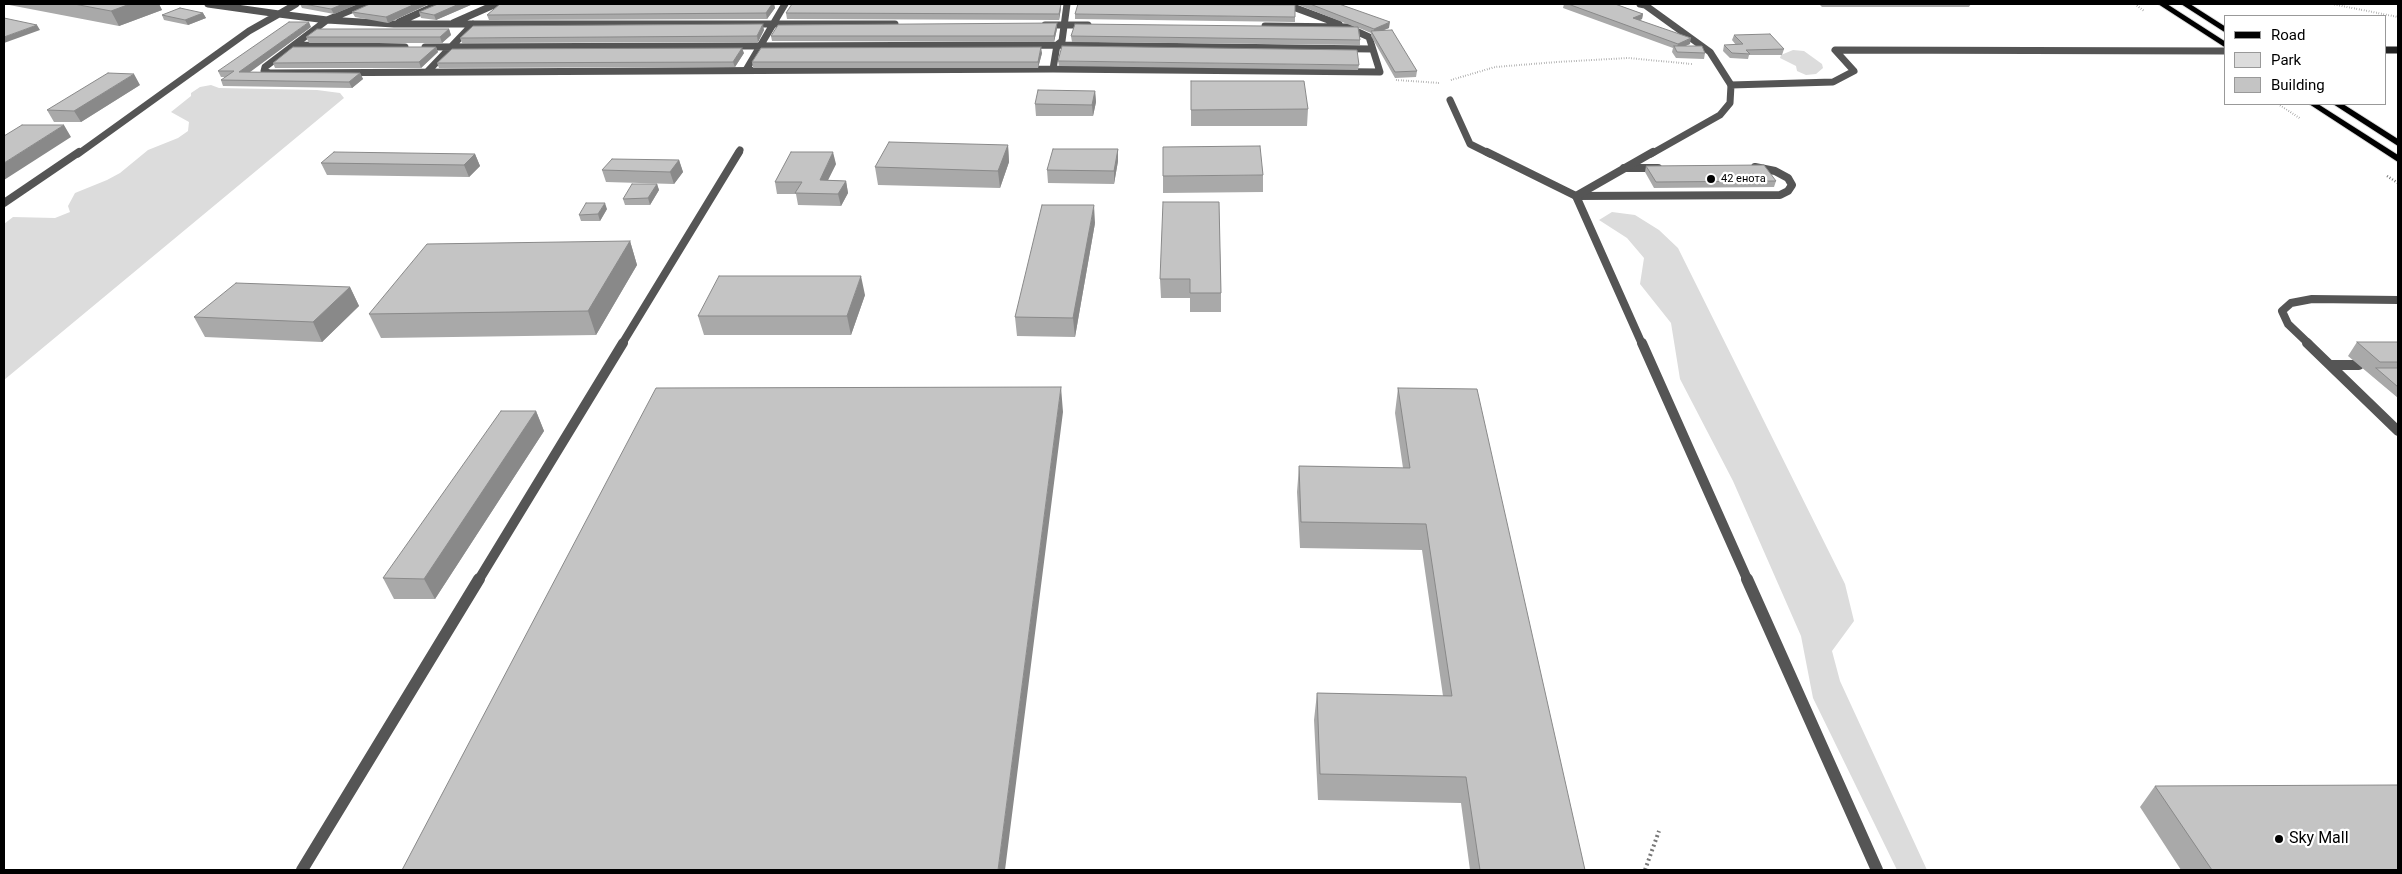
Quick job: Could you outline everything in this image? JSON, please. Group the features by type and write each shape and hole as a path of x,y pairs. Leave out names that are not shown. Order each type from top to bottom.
{"main road":[{"path":"2162,4 2224,45"},
{"path":"2184,4 2224,30"},
{"path":"2315,105 2398,159"},
{"path":"2339,105 2398,143"}],"street":[{"path":"208,4 327,20 394,24 899,24"},
{"path":"4,203 107,134 249,31 296,4"},
{"path":"366,4 327,20 296,45 264,67 264,71 270,73 1053,69 1380,72 1366,34 1285,4"},
{"path":"394,24 439,4"},
{"path":"452,23 496,4"},
{"path":"746,70 785,4"},
{"path":"1053,69 1057,45 1062,41 1067,4"},
{"path":"1576,196 1720,115 1730,103 1731,85 1710,52 1643,4"},
{"path":"428,72 473,24"},
{"path":"1036,24 1094,25"},
{"path":"1259,26 1347,27"},
{"path":"296,45 411,47"},
{"path":"420,47 1057,45 1372,49"},
{"path":"1731,85 1833,82 1854,71 1835,50 2224,51"},
{"path":"1450,100 1470,144 1576,196 1780,195 1788,191 1792,185 1788,178 1775,171 1747,167"},
{"path":"302,870 740,150"},
{"path":"1624,168 1671,168"},
{"path":"1576,196 1877,870"},
{"path":"2398,300 2312,299 2291,304 2282,311 2288,324 2398,430"},
{"path":"2330,365 2359,365"}],"path":[{"path":"2332,4 2398,16"},
{"path":"1443,83 1495,67 1628,58 1672,61 1720,68"},
{"path":"1645,870 1659,831"}],"green space":[{"path":"1793,50 1804,51 1822,64 1823,68 1816,74 1806,75 1797,71 1796,66 1780,58 1781,55"},
{"path":"211,85 219,88 317,90 340,93 344,98 4,380 4,224 13,217 55,218 70,212 68,206 75,193 120,173 148,150 178,138 188,131 189,122 171,112 191,96 191,93 200,87"},
{"path":"1612,212 1635,215 1659,230 1678,248 1845,584 1854,621 1832,651 1840,681 1927,870 1897,870 1813,698 1801,636 1733,481 1680,379 1671,323 1640,284 1644,258 1627,238 1599,220"}],"building":[{"path":"74,4 130,4 111,11"},
{"path":"304,4 343,4 331,9"},
{"path":"370,4 415,4 386,17 352,12"},
{"path":"438,4 459,4 434,15 419,12"},
{"path":"500,4 772,4 766,13 487,15"},
{"path":"792,4 1061,4 1059,14 786,13"},
{"path":"1078,4 1295,5 1295,17 1075,14"},
{"path":"1310,4 1339,4 1390,22 1374,29"},
{"path":"1568,4 1615,4 1643,14 1633,18 1691,38 1678,44"},
{"path":"180,8 203,13 185,20 162,15"},
{"path":"4,18 37,25 4,37"},
{"path":"289,22 309,22 239,72 360,73 349,82 221,80 234,71 218,71"},
{"path":"1057,23 1054,36 771,36 778,25"},
{"path":"763,24 757,36 460,38 473,26"},
{"path":"1075,24 1358,27 1360,40 1071,36"},
{"path":"317,29 449,29 440,37 306,37"},
{"path":"1392,30 1417,71 1395,72 1371,31"},
{"path":"1770,34 1784,49 1746,50 1750,54 1732,53 1724,45 1743,44 1734,35"},
{"path":"1062,46 1357,50 1359,65 1058,61"},
{"path":"1674,46 1702,46 1705,53 1677,52"},
{"path":"293,47 436,47 419,62 273,63"},
{"path":"1041,47 1038,62 752,62 761,48"},
{"path":"742,48 733,62 437,63 452,49"},
{"path":"108,73 134,74 74,111 47,110"},
{"path":"1191,81 1304,81 1308,109 1191,110"},
{"path":"1038,90 1095,91 1092,105 1035,104"},
{"path":"22,125 64,125 4,163 4,136"},
{"path":"889,142 1008,145 998,171 875,167"},
{"path":"1260,146 1263,175 1163,176 1163,147"},
{"path":"1053,149 1118,149 1114,171 1047,170"},
{"path":"334,152 475,154 464,165 321,163"},
{"path":"791,152 833,152 820,180 846,181 838,194 795,193 802,182 775,182"},
{"path":"612,159 679,160 670,172 602,170"},
{"path":"1764,165 1776,181 1656,182 1646,166"},
{"path":"632,184 657,184 648,198 623,199"},
{"path":"1163,202 1219,202 1221,293 1190,293 1190,279 1160,279"},
{"path":"586,203 605,203 598,214 579,215"},
{"path":"1042,205 1094,205 1073,318 1015,317"},
{"path":"630,241 588,311 369,314 427,244"},
{"path":"719,276 861,276 847,316 698,316"},
{"path":"236,283 350,287 313,322 194,317"},
{"path":"2357,342 2398,342 2398,362 2380,362"},
{"path":"2376,368 2398,368 2398,387"},
{"path":"1061,387 998,870 402,870 656,388"},
{"path":"1398,388 1477,389 1585,870 1480,870 1466,777 1320,774 1317,693 1452,696 1426,524 1301,522 1299,466 1410,468"},
{"path":"501,411 536,411 424,579 383,578"},
{"name":"Sky Mall","path":"2398,785 2398,870 2212,870 2155,786"}],"place":[{"name":"42 енота","path":"1711,179"},
{"name":"Sky Mall","path":"2279,839"}]}
